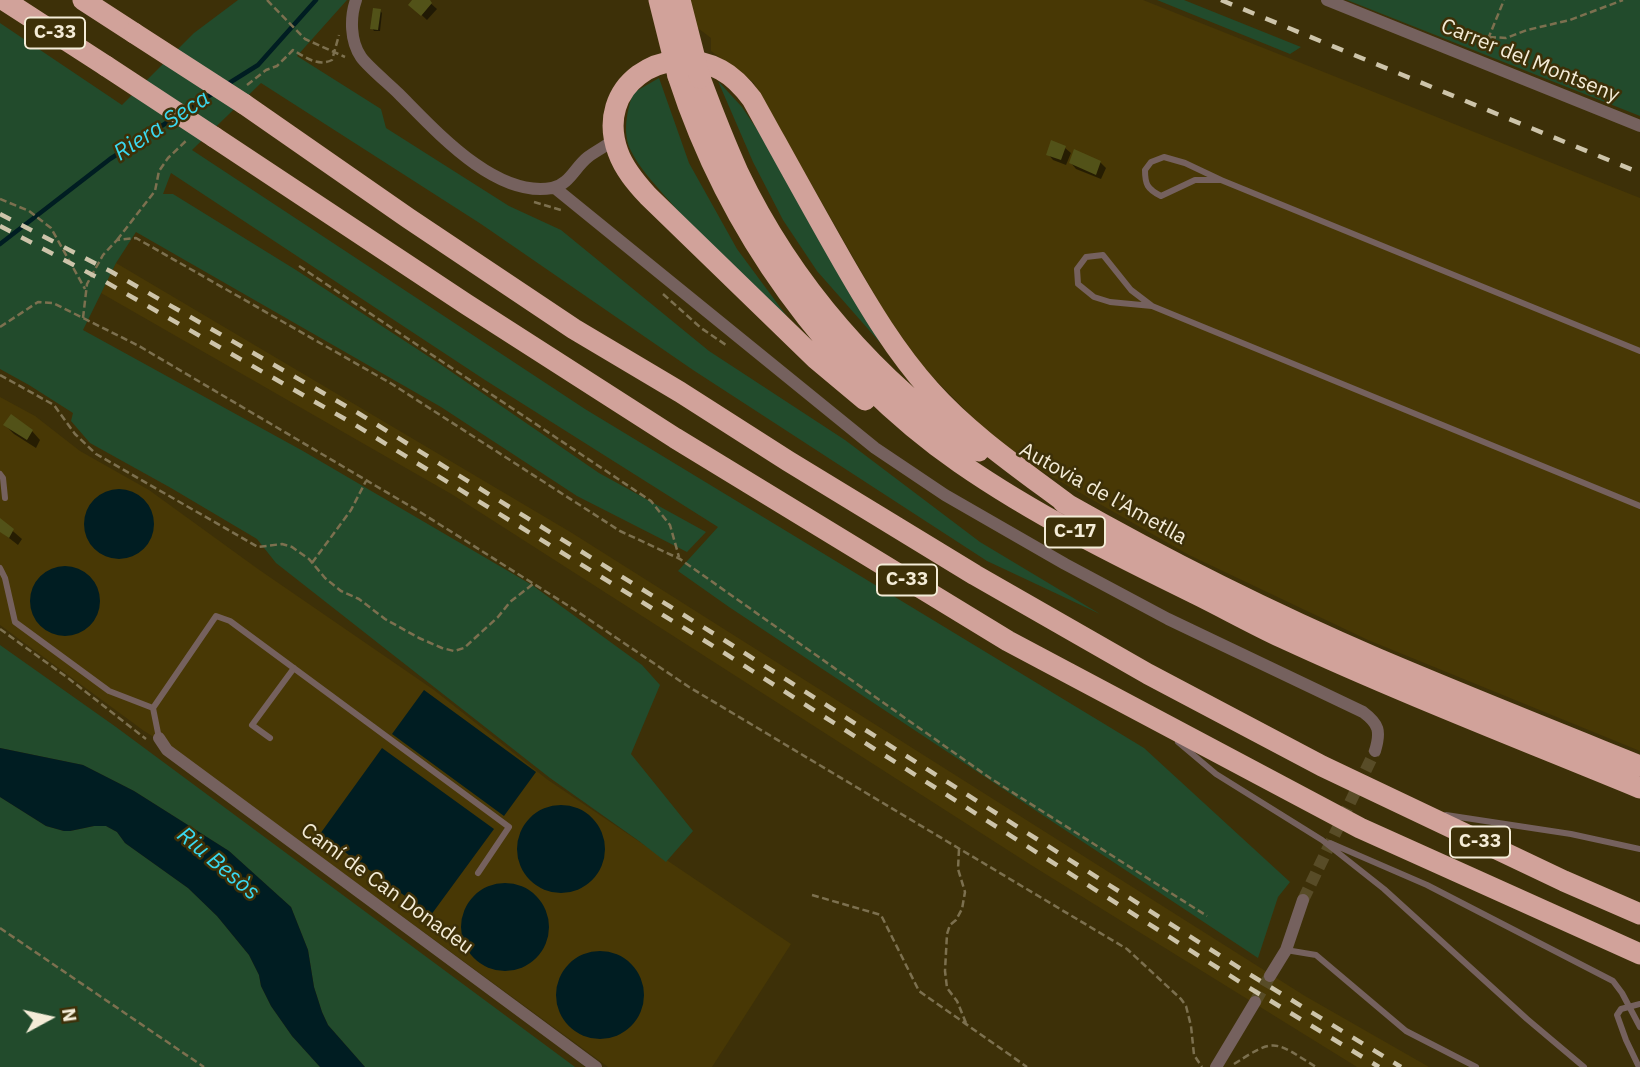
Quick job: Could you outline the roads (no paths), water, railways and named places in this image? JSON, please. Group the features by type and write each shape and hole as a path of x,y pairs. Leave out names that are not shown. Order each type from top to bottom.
{"highway":[{"name":"C-33","path":"4,0 675,438 1008,641 1360,828 1640,954"},
{"name":"C-33","path":"83,0 134,33 245,95 573,329 680,392 941,555 1148,674 1322,766 1411,810 1640,914"},
{"name":"C-17","path":"659,0 678,76 710,160 734,208 760,253 790,296 859,377 896,412 958,461 1000,489 1096,544 1352,669 1640,788"},
{"name":"Autovia de l'Ametlla","path":"680,0 700,78 718,125 739,173 764,219 791,264 821,304 855,344 929,415 1014,474 1184,568 1377,659 1640,766"},
{"path":"958,461 873,407 816,359 648,196 625,167 614,140 615,108 620,96 625,87 643,71 666,62 690,61 713,66 733,77 742,86 752,99 863,297 908,364 932,392 962,420 1074,509"}],"street":[{"path":"356,0 352,26 360,56 473,163 500,179 515,186 555,188 568,180 586,159 614,140"},
{"name":"Carrer del Montseny","path":"1327,0 1640,126"},
{"path":"555,188 875,448 945,495 1065,564 1168,619 1363,712 1373,720 1378,729 1375,751"},
{"name":"Camí de Can Donadeu","path":"159,738 167,750 596,1067"},
{"path":"1270,976 1286,950 1303,900"},
{"path":"1216,1067 1255,1002"}],"lane":[{"path":"1221,180 1195,180 1161,195 1151,191 1145,181 1145,170 1151,162 1164,157 1185,163 1640,351"},
{"path":"1152,306 1110,302 1094,297 1078,284 1077,269 1086,257 1103,255 1131,290 1152,306 1640,506"},
{"path":"0,474 3,478 5,498"},
{"path":"0,568 5,578 15,622 109,691 153,708"},
{"path":"159,738 153,708 216,616 230,621 509,827 478,873"},
{"path":"270,738 252,725 294,668"},
{"name":"C-33","path":"1147,716 1216,774 1322,840 1384,889 1584,1067"},
{"name":"C-33","path":"1411,810 1571,834 1640,849"},
{"path":"1322,840 1427,885 1613,981 1640,1027"},
{"path":"1286,950 1316,955 1406,1031 1476,1067"},
{"path":"1639,1067 1617,1015 1621,1009 1640,1004"}],"water":[{"path":"126,489 139,495 148,504 152,510 152,538 144,549 133,557 112,559 94,549 86,538 84,517 94,499 105,491"},
{"path":"72,566 85,572 94,581 98,587 98,615 90,626 79,634 58,636 40,626 32,615 30,594 40,576 51,568"},
{"path":"424,690 536,772 504,816 392,734"},
{"name":"Riu Besòs","path":"0,748 83,765 134,791 229,851 291,907 308,950 314,987 328,1025 365,1067 320,1067 292,1036 271,1006 249,955 217,916 188,888 125,843 117,832 106,826 64,831 46,826 0,797"},
{"path":"382,748 494,829 431,915 320,834"},
{"path":"561,805 578,809 592,818 601,832 605,849 601,866 592,880 578,889 561,893 544,889 530,880 521,866 517,849 521,832 530,818 544,809"},
{"path":"505,883 522,887 536,896 545,910 549,927 545,944 536,958 522,967 505,971 488,967 474,958 465,944 461,927 465,910 474,896 488,887"},
{"path":"600,951 617,955 631,964 640,978 644,995 640,1012 631,1026 617,1035 600,1039 583,1035 569,1026 560,1012 556,995 560,978 569,964 583,955"}],"waterway":[{"name":"Riera Seca","path":"226,85 258,65 316,0"},
{"name":"Riera Seca","path":"187,110 215,92"},
{"name":"Riera Seca","path":"0,244 110,159 174,118"}],"tunnel":[{"path":"1303,900 1375,751"},
{"path":"1255,1002 1270,976"}],"railway":[{"path":"1221,0 1640,173"},
{"path":"0,214 110,271 358,413 724,640 1249,974 1401,1067"},
{"path":"0,226 104,281 352,423 718,649 1243,984 1379,1067"}]}
